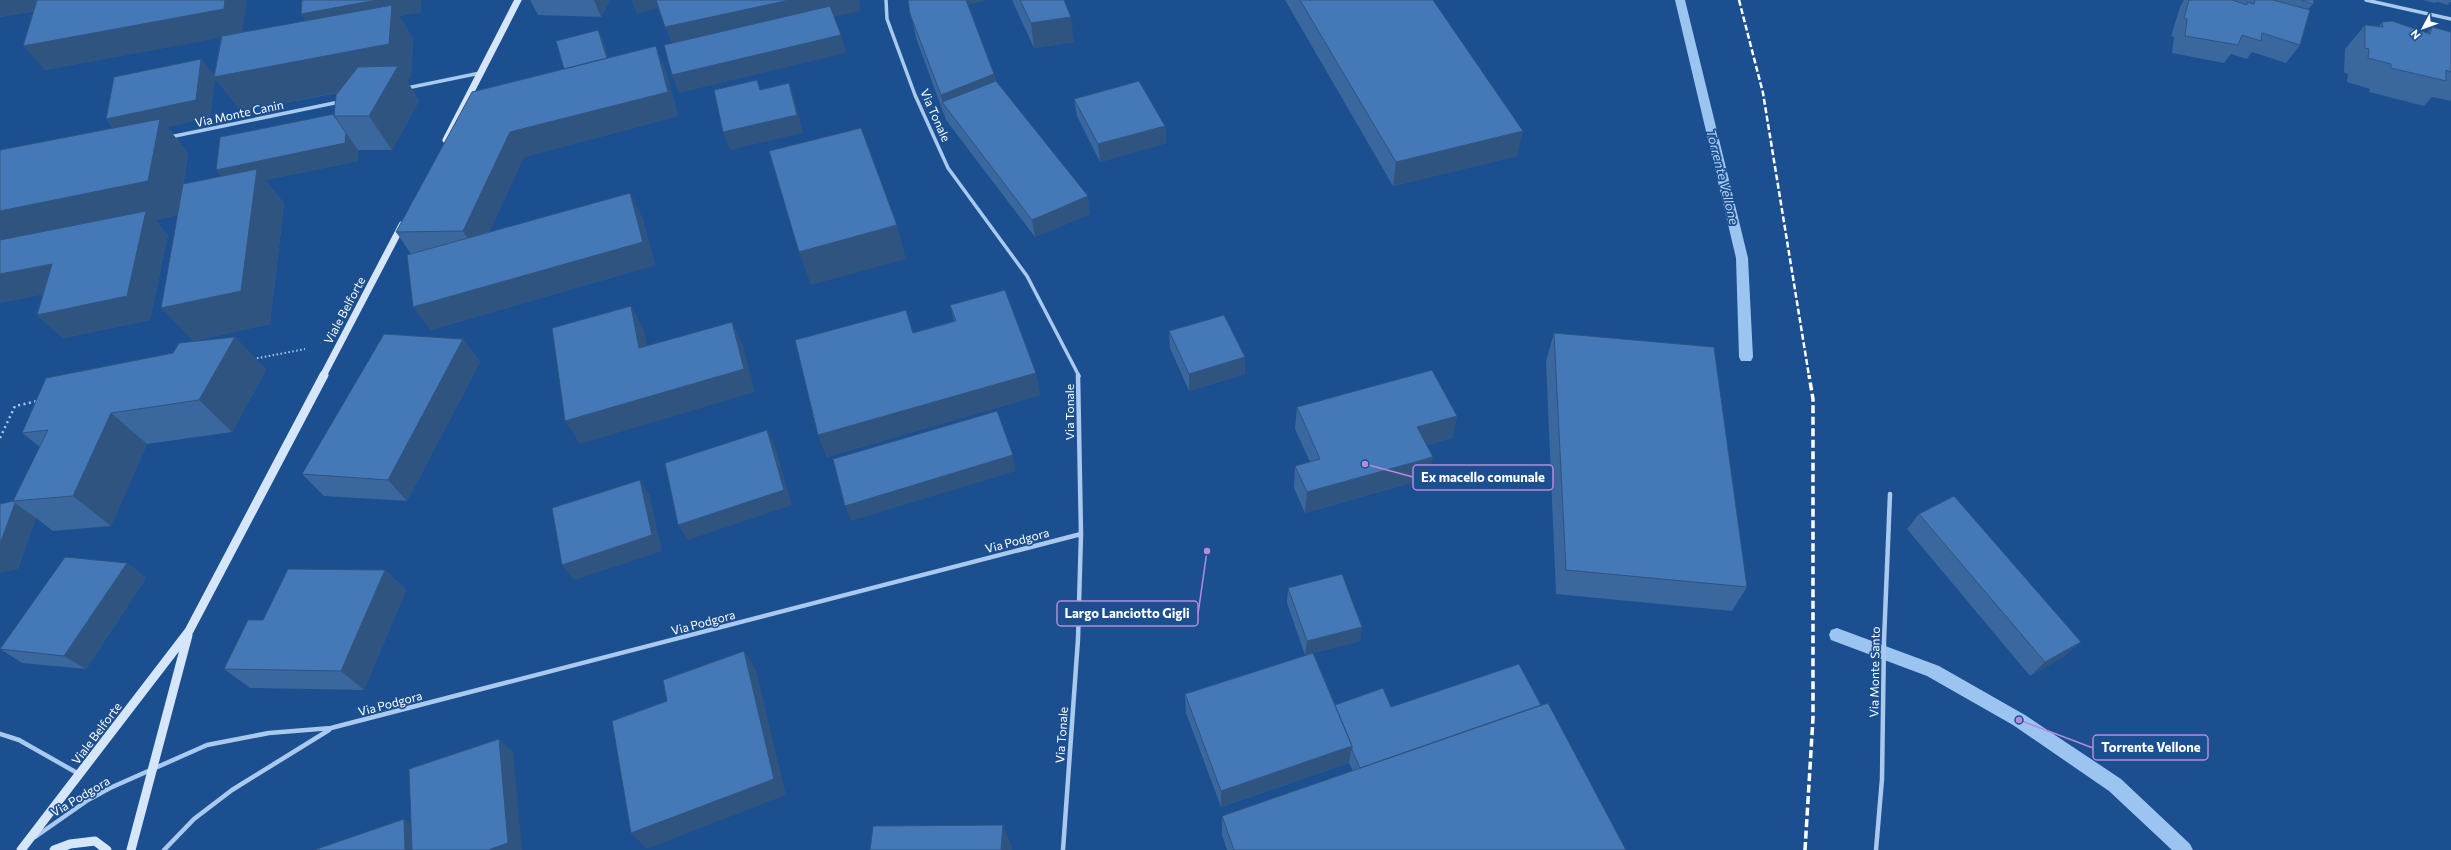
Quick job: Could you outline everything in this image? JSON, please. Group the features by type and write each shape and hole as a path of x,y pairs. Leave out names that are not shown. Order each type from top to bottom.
{"main road":[{"path":"441,150 518,0"},
{"name":"Viale Belforte","path":"24,846 189,631 404,220"},
{"name":"Viale Belforte","path":"131,850 150,770 189,631"},
{"path":"54,850 70,844 95,841 107,850"}],"street":[{"name":"Via Tonale","path":"886,0 887,19 915,95 948,168 1027,276 1079,376 1081,534 1078,640 1063,850"},
{"path":"2366,0 2451,19"},
{"path":"402,89 480,73"},
{"name":"Via Monte Canin","path":"168,137 348,100"},
{"name":"Via Monte Santo","path":"1876,850 1882,779 1884,642 1890,494"},
{"name":"Via Podgora","path":"24,846 88,800 207,744 269,733 331,728 1081,534"},
{"name":"Via Podgora","path":"164,850 194,819 232,790 331,728"},
{"path":"0,734 19,740 79,774"}],"path":[{"path":"247,360 340,342"},
{"path":"0,438 14,406 46,400"}],"building":[{"path":"37,0 225,0 224,9 23,46"},
{"path":"302,0 377,0 301,14"},
{"path":"656,0 790,0 665,27"},
{"path":"908,0 966,0 994,74 941,95 910,14"},
{"path":"1020,0 1064,0 1071,17 1031,23"},
{"path":"1300,0 1433,0 1523,131 1396,162"},
{"path":"2189,0 2232,0 2247,5 2247,2 2254,4 2255,0 2273,0 2310,10 2300,45 2262,33 2261,41 2242,35 2238,45 2185,36 2187,19 2184,18"},
{"path":"2301,0 2314,0 2313,4"},
{"path":"392,5 389,44 214,77 222,36"},
{"path":"830,6 841,35 672,75 664,45"},
{"path":"2392,21 2430,34 2432,27 2451,32 2451,72 2446,70 2446,81 2391,68 2391,64 2368,58 2369,49 2365,48 2365,25 2383,27 2382,22"},
{"path":"598,30 607,58 564,69 556,41"},
{"path":"656,46 668,92 510,132 463,231 396,232 472,92"},
{"path":"201,59 196,100 106,119 114,77"},
{"path":"398,66 369,116 334,116 336,95 358,67"},
{"path":"757,80 760,90 789,83 797,115 723,132 714,90"},
{"path":"996,81 1088,196 1032,220 942,102"},
{"path":"1139,81 1165,126 1098,144 1074,99"},
{"path":"334,114 346,133 345,143 216,170 220,137"},
{"path":"160,119 148,181 0,211 0,150"},
{"path":"861,128 897,225 799,252 769,151"},
{"path":"257,169 241,291 161,308 183,184"},
{"path":"630,193 643,242 413,307 407,255"},
{"path":"146,211 127,296 37,315 52,264 0,274 0,240"},
{"path":"1005,290 1036,373 818,435 795,340 906,310 913,333 956,321 950,305"},
{"path":"631,306 639,348 732,322 744,369 565,421 552,328"},
{"path":"1224,315 1245,357 1189,374 1169,331"},
{"path":"1554,333 1714,347 1747,587 1566,570"},
{"path":"384,334 463,339 388,480 302,474"},
{"path":"235,337 199,400 111,413 73,496 13,501 48,430 22,433 46,378 173,353 179,343"},
{"path":"1432,370 1457,416 1417,427 1433,457 1307,492 1295,466 1320,459 1297,407"},
{"path":"997,411 1013,455 845,506 833,459"},
{"path":"767,430 784,490 678,525 665,463"},
{"path":"640,480 652,535 562,565 552,508"},
{"path":"1954,496 2081,642 2045,662 1919,514"},
{"path":"13,501 15,503 0,544 0,504"},
{"path":"65,557 127,563 64,656 0,649"},
{"path":"288,569 385,570 341,671 224,669 248,620 263,620"},
{"path":"1342,574 1362,627 1307,641 1288,588"},
{"path":"744,651 774,779 631,833 612,721 667,701 663,680"},
{"path":"1313,653 1352,746 1221,791 1185,694"},
{"path":"1519,664 1541,705 1360,768 1335,705 1383,688 1391,707"},
{"path":"1548,703 1626,850 1234,850 1222,816"},
{"path":"499,739 508,843 488,850 412,850 409,769"},
{"path":"404,819 405,850 314,850"},
{"path":"1003,825 1001,850 870,850 873,826"}],"waterway":[{"name":"Torrente Vellone","path":"1680,0 1742,258 1746,357"},
{"name":"Torrente Vellone","path":"1837,635 1933,671 2019,720 2115,785 2184,850"}],"railway":[{"path":"1739,0 1763,93 1809,376"},
{"path":"1805,850 1813,718 1813,399 1809,375"}],"place":[{"name":"Ex macello comunale","path":"1365,464"},
{"name":"Largo Lanciotto Gigli","path":"1207,551"},
{"name":"Torrente Vellone","path":"2019,720"}]}
